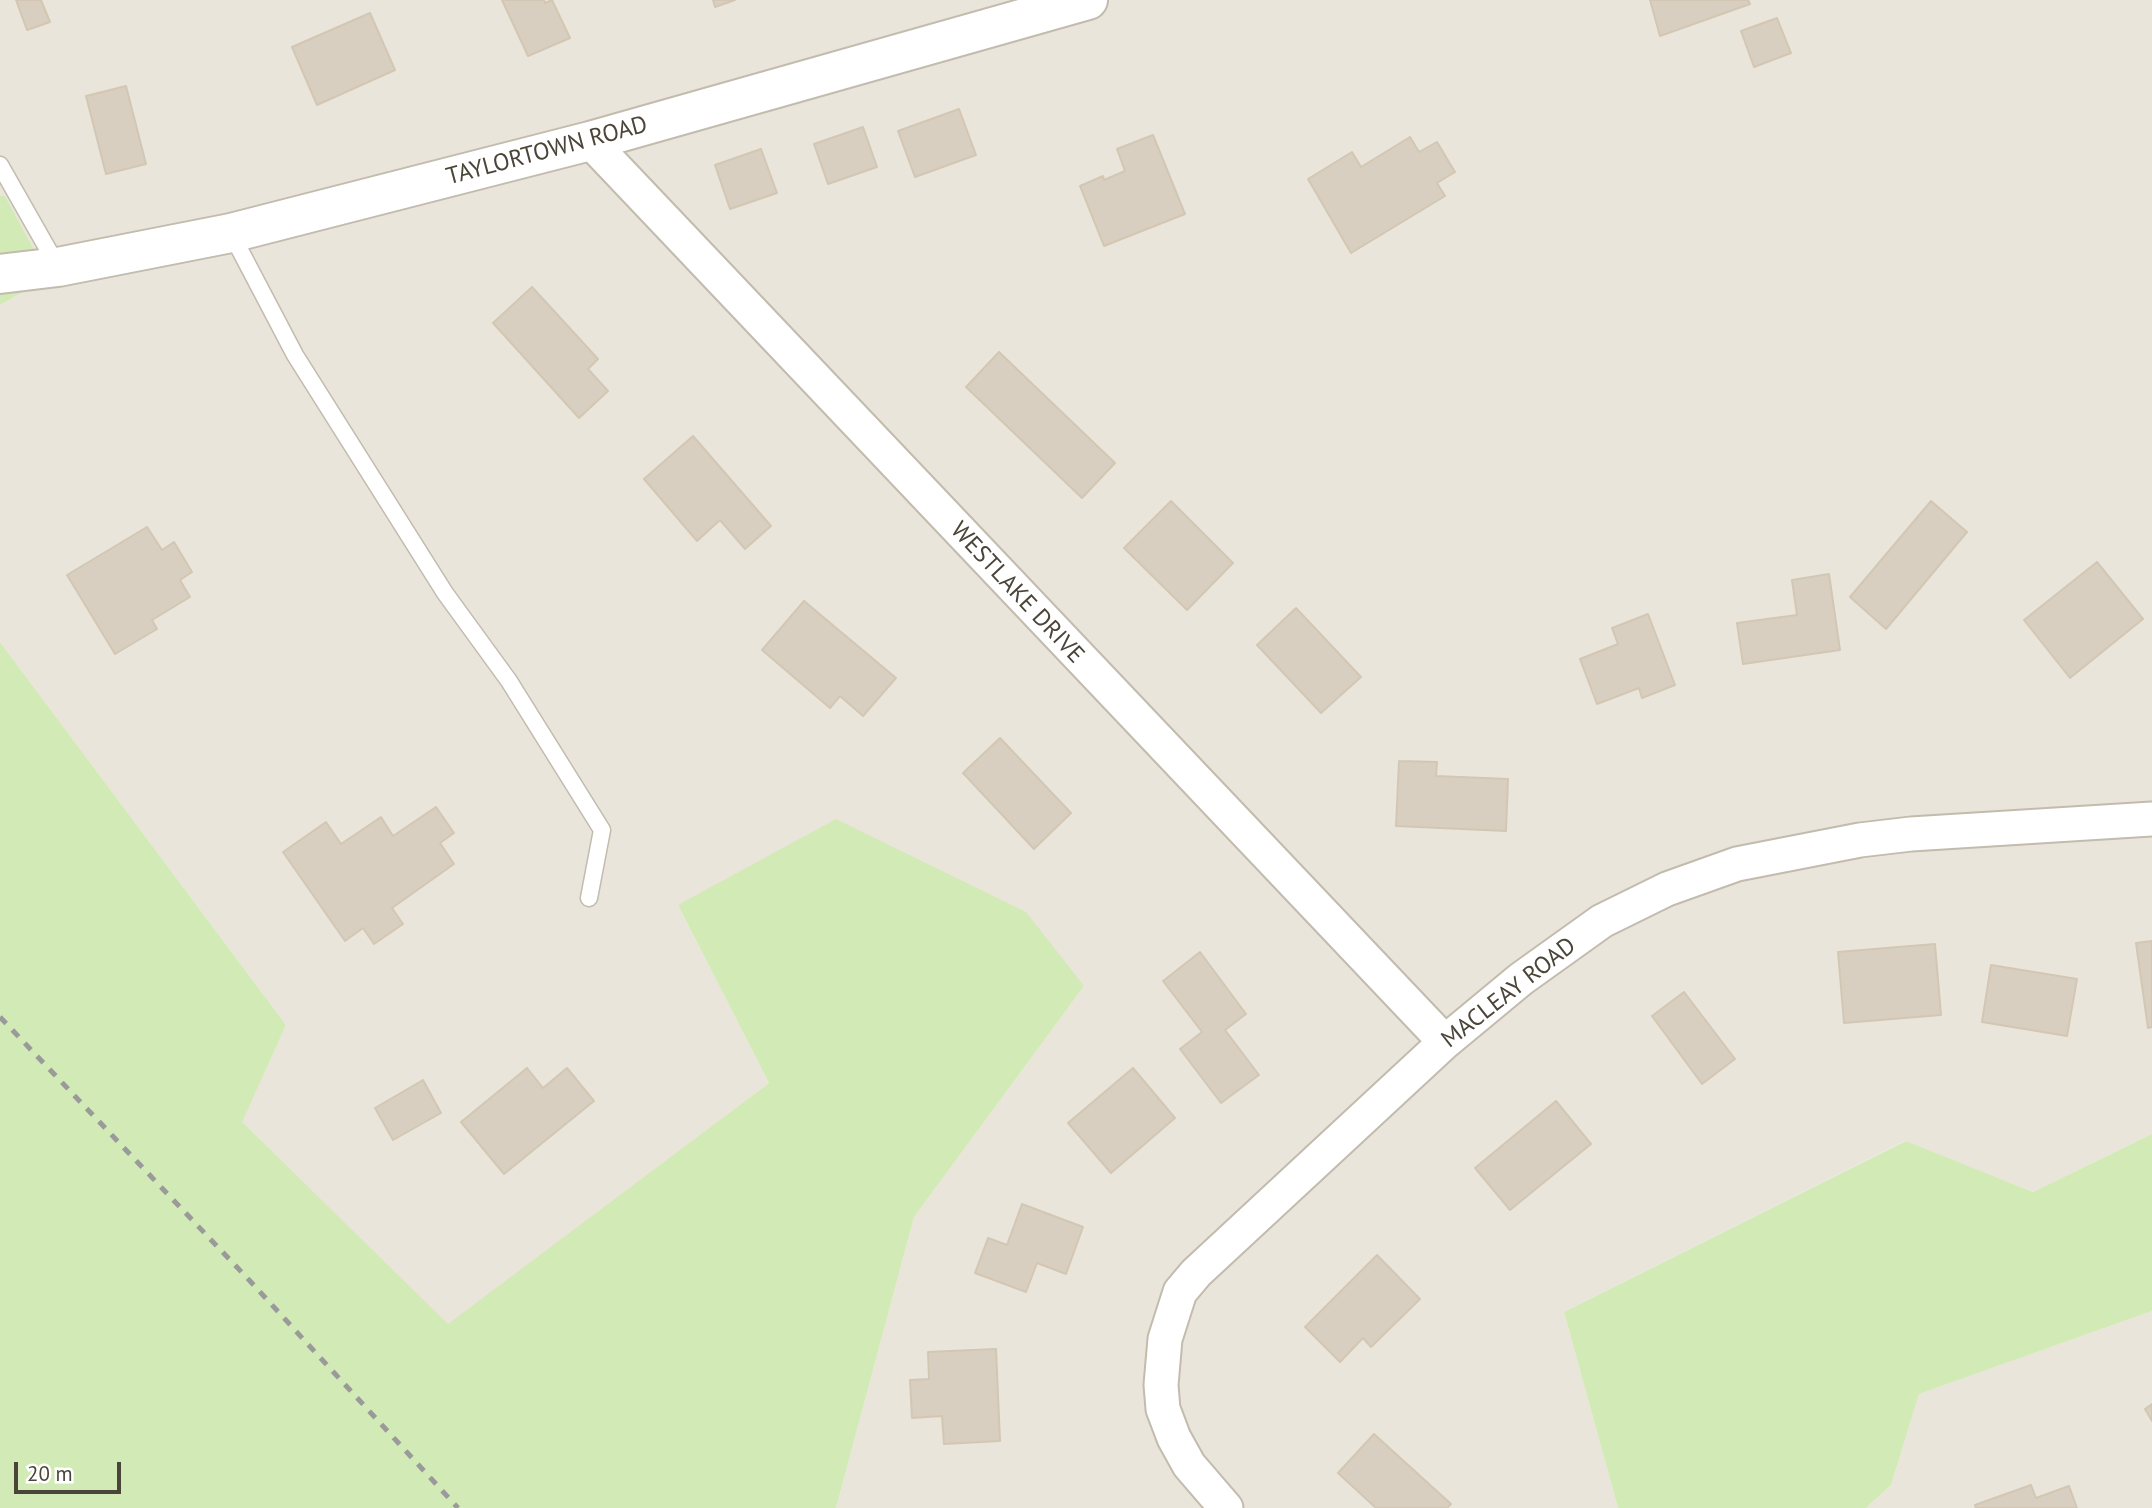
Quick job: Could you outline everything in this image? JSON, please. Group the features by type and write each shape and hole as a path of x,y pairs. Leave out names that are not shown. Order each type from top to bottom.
{"street":[{"name":"TAYLORTOWN ROAD","path":"0,274 58,267 231,233 590,141 1088,0"},
{"name":"WESTLAKE DRIVE","path":"590,141 1445,1042"},
{"name":"MACLEAY ROAD","path":"1226,1508 1189,1465 1174,1438 1163,1409 1161,1385 1164,1339 1180,1292 1196,1273 1445,1042 1521,979 1602,922 1667,889 1737,864 1860,840 1911,834 2152,819"}],"lane":[{"path":"0,165 58,267"},
{"path":"231,233 295,355 445,593 509,681 602,830 589,898"}],"shaded area":[{"path":"0,0 2152,0 2152,1134 2033,1192 1905,1141 1564,1312 1618,1508 836,1508 914,1217 1084,986 678,905 769,1083 448,1325 241,1122 286,1025 0,642 0,305 49,277 5,196 0,196"},
{"path":"2152,1311 2152,1508 1866,1508 1891,1485 1919,1394"}],"green space":[{"path":"0,196 5,196 49,277 0,305"},
{"path":"0,642 286,1025 242,1122 448,1324 769,1083 678,905 836,819 1026,912 1084,986 914,1217 836,1508 0,1508"},
{"path":"2152,1134 2152,1311 1919,1394 1891,1485 1866,1508 1618,1508 1564,1312 1906,1141 2033,1192"}],"building":[{"path":"16,0 41,0 50,22 27,30"},
{"path":"502,0 544,0 545,3 552,0 570,38 528,56"},
{"path":"713,0 735,0 715,7"},
{"path":"1650,0 1748,0 1750,4 1660,36"},
{"path":"370,13 395,70 317,105 292,47"},
{"path":"1777,18 1791,53 1754,67 1741,31"},
{"path":"126,86 146,164 106,174 86,96"},
{"path":"959,109 976,155 915,177 898,131"},
{"path":"863,127 877,167 828,184 814,144"},
{"path":"1153,135 1185,214 1104,246 1080,186 1103,176 1104,180 1125,171 1117,149"},
{"path":"1410,137 1419,152 1437,142 1455,172 1437,183 1445,196 1351,253 1308,179 1352,152 1361,167"},
{"path":"761,149 777,193 730,209 715,165"},
{"path":"532,287 598,359 588,369 608,391 579,418 493,323"},
{"path":"999,352 1115,463 1082,498 966,387"},
{"path":"693,436 771,526 745,549 720,520 697,541 644,479"},
{"path":"1171,501 1233,563 1187,610 1124,548"},
{"path":"1931,501 1967,532 1886,629 1850,597"},
{"path":"147,527 162,550 174,542 192,572 180,580 190,597 152,620 157,629 115,654 67,575"},
{"path":"2097,562 2143,619 2070,678 2024,620"},
{"path":"1829,574 1840,650 1743,664 1737,623 1797,615 1792,580"},
{"path":"804,601 896,678 863,716 840,696 830,708 762,650"},
{"path":"1296,608 1361,677 1321,713 1257,645"},
{"path":"1648,614 1675,685 1642,698 1639,688 1597,704 1580,659 1618,644 1612,628"},
{"path":"1000,738 1071,813 1034,849 963,773"},
{"path":"1399,761 1437,762 1436,776 1508,779 1506,831 1396,826"},
{"path":"436,807 454,833 440,843 454,864 392,908 403,924 374,944 363,928 345,941 283,852 326,822 341,844 381,817 393,836"},
{"path":"2152,941 2152,1027 2148,1028 2136,943"},
{"path":"1935,944 1941,1015 1844,1023 1838,952"},
{"path":"1200,952 1246,1014 1225,1030 1259,1075 1221,1103 1180,1049 1202,1032 1163,981"},
{"path":"1991,965 2077,979 2067,1036 1982,1022"},
{"path":"1684,992 1735,1059 1702,1084 1652,1016"},
{"path":"527,1068 543,1088 567,1068 594,1101 504,1174 461,1122"},
{"path":"1133,1068 1175,1118 1111,1173 1068,1123"},
{"path":"423,1080 441,1113 393,1140 375,1108"},
{"path":"1556,1101 1591,1144 1510,1210 1475,1168"},
{"path":"1022,1204 1083,1227 1066,1274 1037,1263 1026,1292 975,1273 988,1238 1007,1245"},
{"path":"1377,1255 1420,1299 1371,1347 1363,1338 1340,1362 1305,1327"},
{"path":"996,1349 1000,1441 944,1444 942,1416 912,1418 910,1380 929,1379 928,1352"},
{"path":"2152,1404 2152,1421 2145,1409"},
{"path":"1374,1434 1451,1504 1447,1508 1376,1508 1338,1473"},
{"path":"2031,1485 2036,1498 2069,1486 2077,1508 1976,1508 1975,1505"}],"railway":[{"path":"0,1017 250,1281 458,1508"}]}
